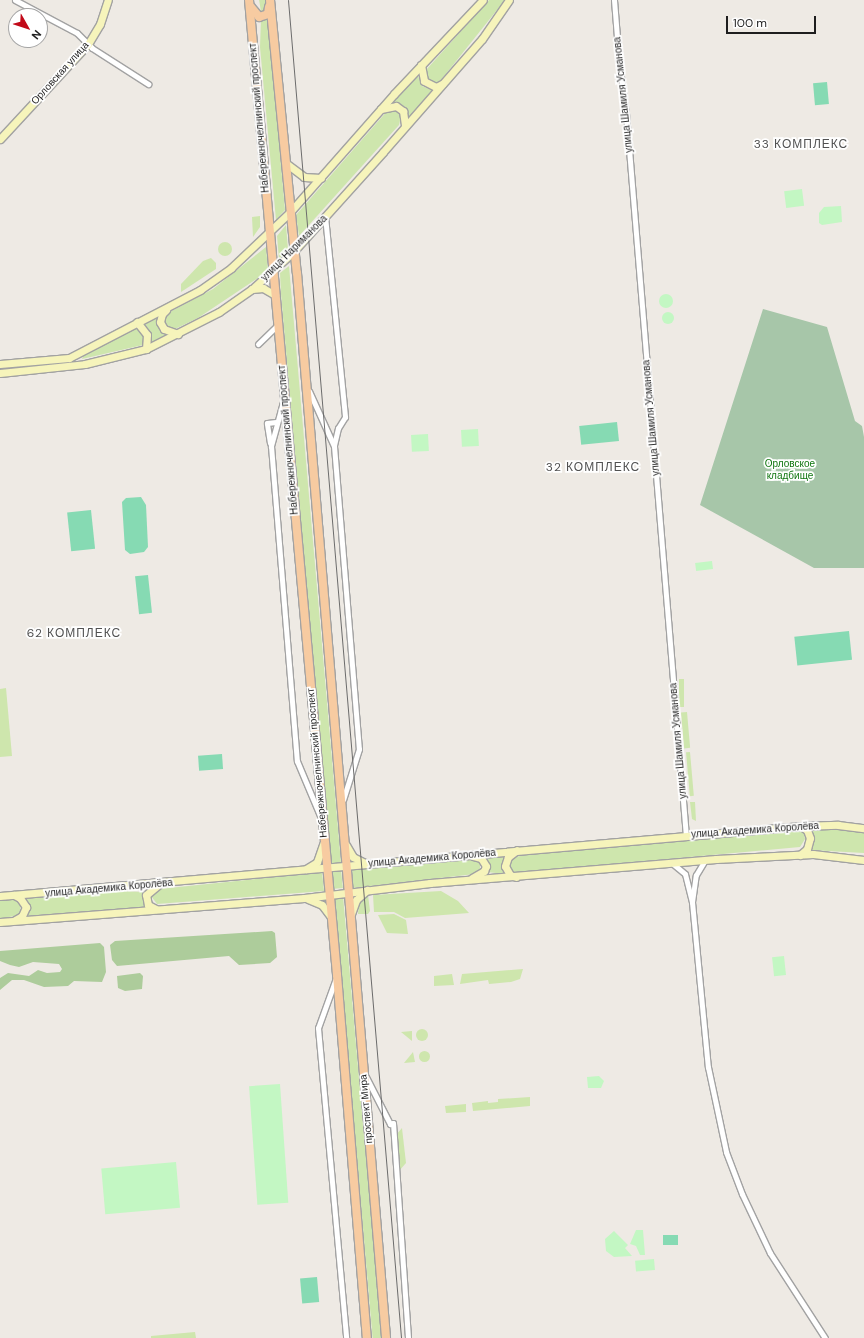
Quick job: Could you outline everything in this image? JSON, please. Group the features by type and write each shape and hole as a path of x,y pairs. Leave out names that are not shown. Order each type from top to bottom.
{"main road":[{"path":"249,1 254,14 265,17 268,14 270,0"},
{"name":"Набережночелнинский проспект","path":"270,0 287,164 347,880"},
{"name":"Набережночелнинский проспект","path":"249,1 328,881"},
{"name":"проспект Мира","path":"347,880 386,1338"},
{"name":"проспект Мира","path":"328,881 367,1338"}],"street":[{"path":"15,0 77,33 88,44 131,75 148,84"},
{"name":"Орловская улица","path":"0,139 88,44 100,24 108,0"},
{"path":"0,364 69,358 200,290 231,268 269,234 290,212 421,65 483,0"},
{"name":"улица Нариманова","path":"0,373 85,364 146,349 179,334 219,312 252,289 294,250 325,216 482,39 509,0"},
{"name":"улица Шамиля Усманова","path":"614,0 627,121 686,836"},
{"path":"421,65 424,81 430,86 436,87 444,82"},
{"path":"381,109 396,106 403,111 405,126"},
{"path":"287,164 304,177 321,178"},
{"path":"325,216 345,417 338,428 334,446 360,749 340,807"},
{"path":"252,289 263,288 275,295"},
{"path":"169,307 162,314 160,322 164,329 179,334"},
{"path":"138,322 147,335 146,349"},
{"path":"258,344 278,324"},
{"path":"306,384 334,446"},
{"path":"271,446 276,422 284,399"},
{"path":"276,422 267,423 271,446 297,761 322,819"},
{"path":"800,855 807,849 810,838 807,830 801,826"},
{"name":"улица Академика Королёва","path":"0,896 801,826 862,827"},
{"path":"344,840 353,857 369,864"},
{"path":"302,870 317,862 324,842"},
{"path":"516,877 510,875 505,866 508,857 517,850"},
{"path":"458,882 477,876 484,871 486,866 481,858 469,855"},
{"path":"0,922 304,898 367,890 705,860 800,855 864,860"},
{"path":"692,902 696,875 705,860"},
{"path":"672,863 685,874 692,902 708,1067 726,1152 742,1194 770,1253 825,1338"},
{"path":"156,910 148,905 146,895 160,883"},
{"path":"350,916 356,900 367,890"},
{"path":"13,921 22,916 26,907 20,898 14,895"},
{"path":"304,898 322,905 331,917"},
{"path":"337,975 318,1028 346,1338"},
{"path":"363,1072 390,1124 392,1123 408,1338"}],"green space":[{"path":"259,0 266,0 266,11 261,11"},
{"path":"489,0 505,0 441,80 434,84 427,79 426,70"},
{"path":"261,19 268,19 285,210 276,220 260,47"},
{"path":"418,75 422,86 432,90 410,117 405,107 397,102 391,103"},
{"path":"827,82 829,104 815,105 813,83"},
{"path":"388,110 397,112 401,116 399,125 299,236 296,215"},
{"path":"802,189 804,206 786,208 784,191"},
{"path":"841,206 842,222 822,225 819,223 819,213 824,207"},
{"path":"260,216 260,227 253,237 252,217"},
{"path":"286,225 288,250 279,259 277,236"},
{"path":"225,242 230,244 232,249 230,254 225,256 220,254 218,249 220,244"},
{"path":"266,247 268,269 258,278 198,318 175,329 167,327 163,318 166,314 213,289"},
{"path":"211,258 216,263 216,269 181,292 181,284 203,261"},
{"path":"289,266 341,863 331,864 281,294 280,273"},
{"path":"666,294 671,296 673,301 671,306 666,308 661,306 659,301 661,296"},
{"name":"Орловское кладбище","path":"763,309 827,327 855,421 862,426 864,437 864,568 814,568 700,505"},
{"path":"670,312 673,313 673,323 666,324 663,323 662,316 663,313"},
{"path":"159,316 160,328 166,336 150,343 149,330 144,323"},
{"path":"137,328 144,338 143,345 82,359 84,354"},
{"path":"617,422 619,441 581,445 579,426"},
{"path":"478,429 479,446 462,447 461,430"},
{"path":"428,434 429,451 412,452 411,435"},
{"path":"141,497 146,505 148,547 144,552 130,554 125,550 122,502 126,498"},
{"path":"91,510 95,549 71,551 67,513"},
{"path":"712,561 713,569 696,571 695,563"},
{"path":"148,575 152,613 139,614 135,576"},
{"path":"849,631 852,660 797,666 794,637"},
{"path":"679,679 684,679 684,707 679,707"},
{"path":"6,688 12,756 0,757 0,689"},
{"path":"687,712 690,748 684,748 681,713"},
{"path":"686,752 690,752 694,796 690,796"},
{"path":"222,754 223,769 199,771 198,756"},
{"path":"690,802 695,802 696,821 692,819"},
{"path":"819,827 864,829 864,853 810,850 814,840 809,829"},
{"path":"798,830 804,833 805,839 800,847 515,873 509,867 514,857 544,852"},
{"path":"505,855 502,866 505,874 487,872 487,856"},
{"path":"473,859 478,860 480,865 480,869 475,874 353,888 352,869"},
{"path":"341,870 343,888 334,889 332,871"},
{"path":"322,872 324,891 157,904 151,896 159,889"},
{"path":"118,891 144,892 145,907 26,916 29,906 25,898"},
{"path":"441,891 458,901 469,913 405,918 394,912 374,912 373,895"},
{"path":"365,895 368,895 370,911 368,914 358,914 359,901"},
{"path":"343,896 382,1338 373,1338 334,897"},
{"path":"13,898 21,905 19,915 0,919 0,899"},
{"path":"394,914 406,920 408,934 387,933 378,915"},
{"path":"272,931 275,933 277,957 270,963 239,965 229,956 117,966 112,960 110,945 115,941"},
{"path":"100,943 104,947 106,972 102,982 74,981 68,986 44,987 24,980 12,980 0,990 0,978 8,973 29,976 38,970 47,973 60,972 62,969 59,964 33,962 19,967 10,965 0,961 0,951"},
{"path":"784,956 786,975 774,976 772,957"},
{"path":"523,969 520,979 511,982 489,984 488,980 460,984 462,974"},
{"path":"140,973 143,976 142,989 125,991 118,988 117,976"},
{"path":"452,974 454,985 434,986 434,976"},
{"path":"422,1029 426,1031 428,1035 426,1039 422,1041 418,1039 416,1035 418,1031"},
{"path":"412,1031 412,1041 401,1032"},
{"path":"424,1050 428,1052 430,1056 428,1060 424,1062 420,1060 418,1056 420,1052"},
{"path":"413,1052 415,1062 404,1063"},
{"path":"599,1076 604,1081 601,1088 588,1088 587,1077"},
{"path":"280,1084 288,1203 257,1205 249,1086"},
{"path":"530,1097 530,1106 473,1111 472,1103 488,1101 488,1103 498,1102 498,1099"},
{"path":"466,1104 466,1112 446,1113 445,1106"},
{"path":"402,1128 406,1163 399,1171 396,1135"},
{"path":"176,1162 180,1208 105,1214 101,1169"},
{"path":"636,1230 643,1230 645,1255 640,1255 636,1246 630,1244"},
{"path":"614,1231 628,1245 625,1248 632,1256 614,1257 606,1251 605,1239"},
{"path":"663,1235 678,1235 678,1245 663,1245"},
{"path":"654,1259 655,1270 636,1272 635,1261"},
{"path":"317,1277 319,1302 302,1303 300,1278"},
{"path":"195,1332 196,1338 151,1338 151,1336"}],"tram line":[{"path":"288,0 401,1338"}],"district":[{"name":"33 КОМПЛЕКС","path":"801,145"},
{"name":"32 КОМПЛЕКС","path":"593,468"},
{"name":"62 КОМПЛЕКС","path":"74,634"}]}
